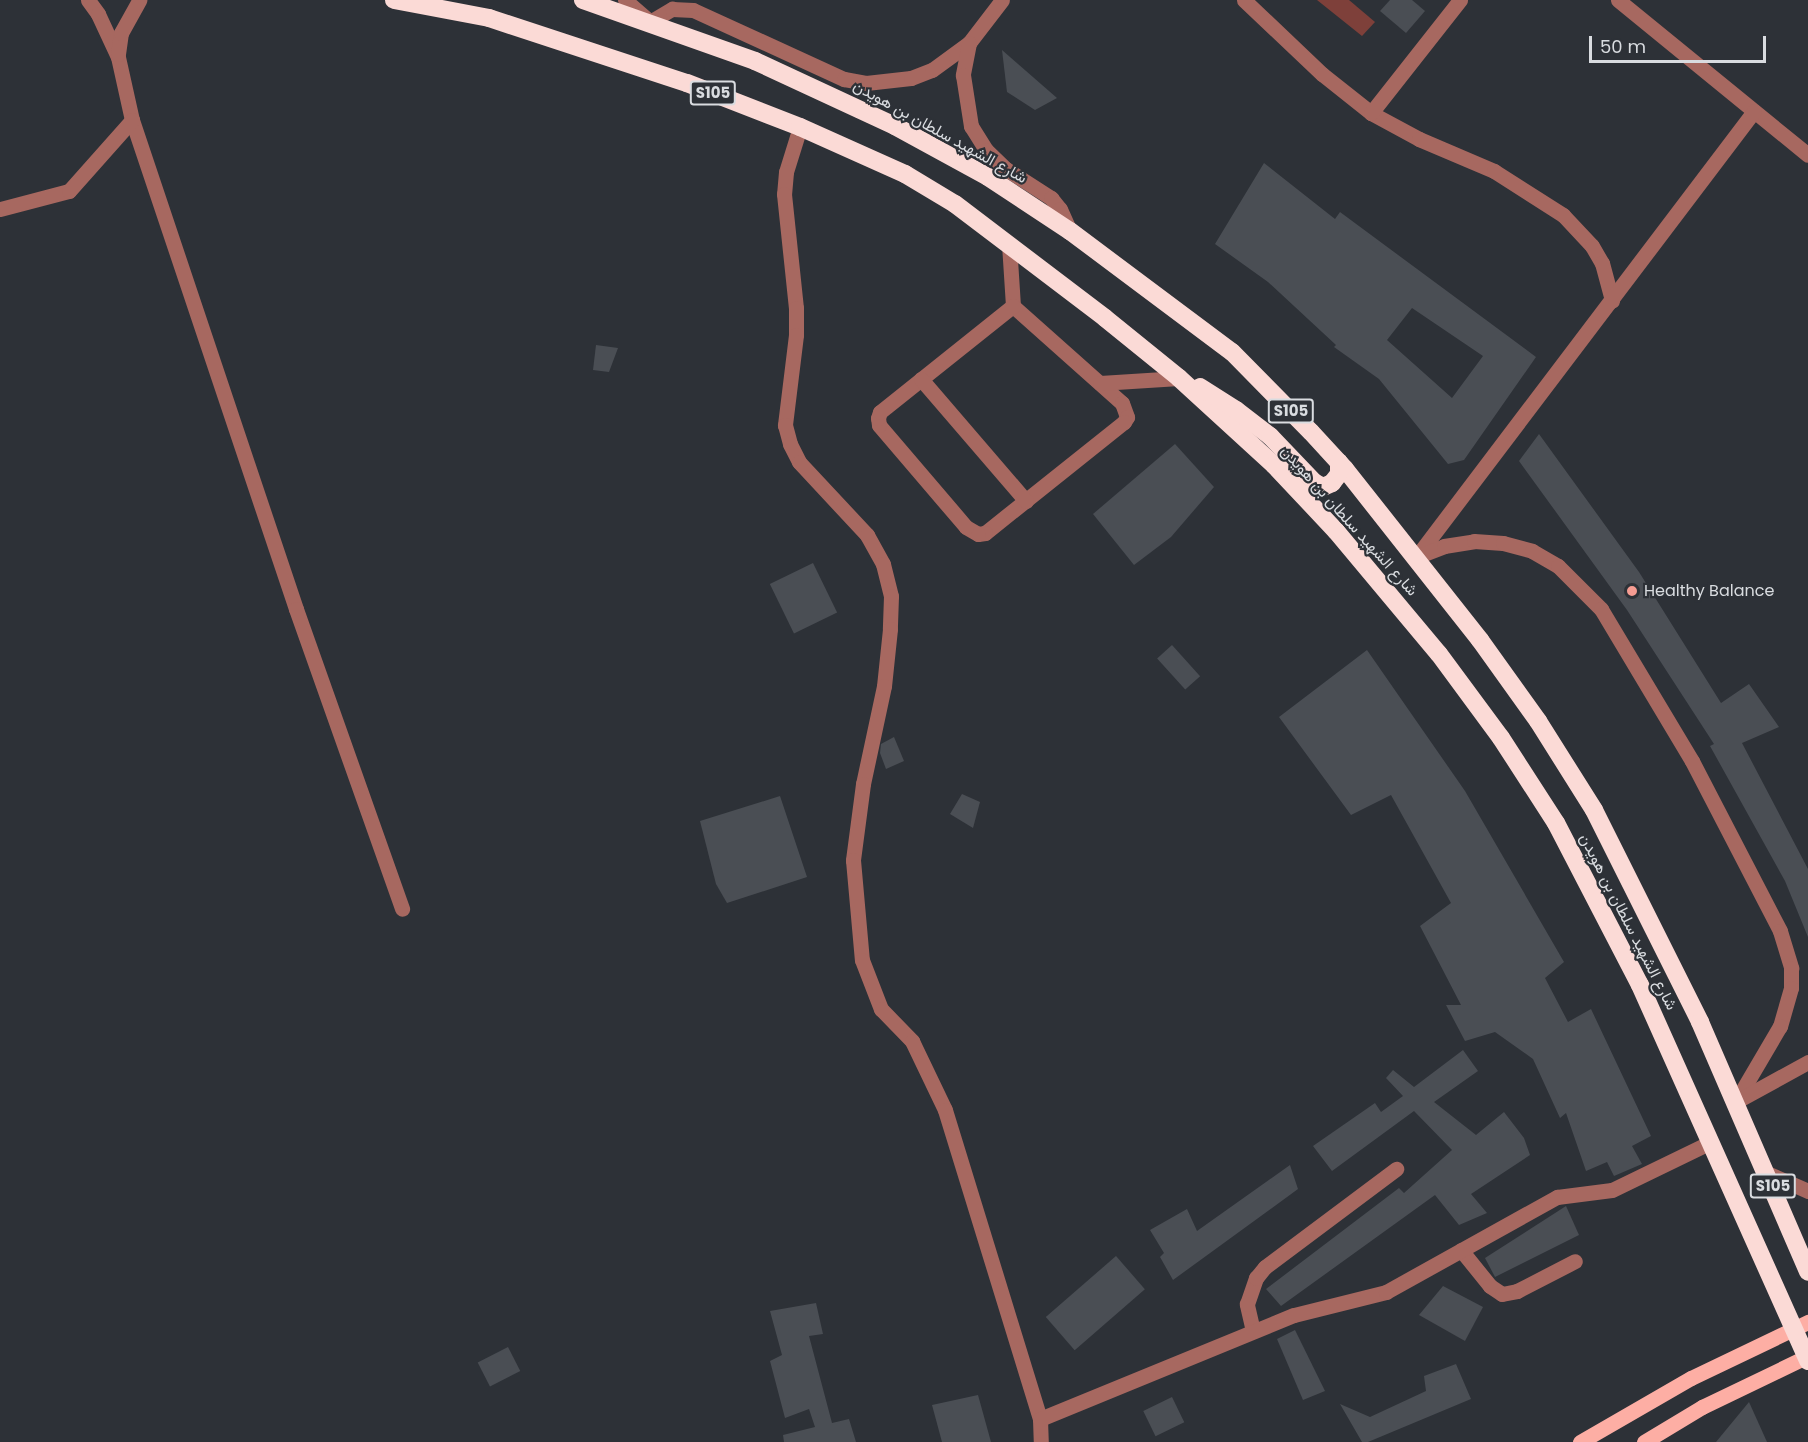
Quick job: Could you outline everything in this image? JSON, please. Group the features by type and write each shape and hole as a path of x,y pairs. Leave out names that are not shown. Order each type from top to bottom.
{"highway":[{"name":"شارع الشهيد سلطان بن هويدن","path":"394,0 489,18 687,83 800,127 905,174 955,204 1009,244 1179,378 1274,465 1336,531 1439,654 1501,738 1556,823 1640,985 1711,1142 1801,1325 1807,1358"},
{"name":"شارع الشهيد سلطان بن هويدن","path":"583,0 755,61 895,126 988,177 1070,231 1233,352 1339,462 1416,557 1538,721 1594,810 1700,1022 1808,1272"},
{"path":"1179,378 1207,390 1236,410 1269,436 1314,482 1323,487 1332,483 1339,474 1339,462"}],"main road":[{"path":"1580,1442 1691,1378 1801,1325"},
{"path":"1644,1442 1702,1407 1807,1358"}],"street":[{"path":"88,0 98,14 118,57 132,120 296,609 402,909"},
{"path":"118,57 121,33 139,0"},
{"path":"625,0 650,22 672,9 693,10 843,80 866,83 911,78 932,70 969,43 1002,0"},
{"path":"1244,0 1322,74 1371,113 1419,139 1494,171 1563,215 1592,246 1602,263 1612,301"},
{"path":"1371,113 1460,0"},
{"path":"1618,0 1808,155"},
{"path":"969,43 963,75 971,126 986,150 1006,169 1050,198 1060,209 1070,231"},
{"path":"1416,557 1754,111"},
{"path":"0,209 69,191 132,120"},
{"path":"800,127 786,172 784,195 796,308 796,335 785,425 790,444 799,462 867,535 883,564 891,596 884,686 863,784 853,860 862,960 880,1009 912,1041 945,1110 1040,1419 1041,1442"},
{"path":"1009,244 1013,306 1122,403 1127,411 1124,422 985,533 978,534 966,527 879,425 880,412 1013,306"},
{"path":"1100,383 1179,378"},
{"path":"921,379 1026,501"},
{"path":"1416,557 1444,546 1474,541 1503,543 1532,551 1558,566 1601,609 1692,761 1780,931 1791,968 1791,988 1780,1026 1736,1101"},
{"path":"1736,1101 1808,1062"},
{"path":"1040,1419 1294,1315 1386,1292 1557,1197 1612,1190 1711,1142"},
{"path":"1253,1331 1247,1304 1256,1278 1265,1268 1396,1169"},
{"path":"1767,1173 1808,1191"},
{"path":"1461,1250 1490,1286 1502,1294 1517,1291 1575,1261"}],"shaded area":[{"path":"1317,0 1349,0 1375,22 1362,36"}],"building":[{"path":"1390,0 1412,0 1425,11 1406,33 1380,11"},
{"path":"1002,50 1057,98 1035,110 1007,92"},
{"path":"1264,163 1335,219 1340,212 1536,357 1464,460 1448,464 1379,379 1334,347 1336,345 1268,282 1215,244","holes":["1412,308 1483,356 1452,398 1387,340"]},
{"path":"596,345 618,348 609,372 593,370"},
{"path":"1539,434 1639,572 1721,703 1749,684 1779,727 1742,743 1808,869 1808,937 1785,881 1710,746 1714,744 1627,610 1519,461"},
{"path":"1175,444 1214,487 1171,537 1134,565 1093,514"},
{"path":"813,563 837,612 794,633 770,584"},
{"path":"1172,645 1200,676 1185,690 1157,658"},
{"path":"1367,650 1465,791 1564,962 1545,978 1568,1022 1591,1009 1651,1136 1632,1146 1642,1164 1614,1176 1607,1162 1586,1171 1566,1113 1560,1118 1533,1059 1495,1032 1465,1041 1446,1005 1461,1005 1420,926 1451,903 1391,795 1351,815 1279,717"},
{"path":"894,737 904,761 886,769 880,753 881,744"},
{"path":"962,794 980,802 973,828 950,814"},
{"path":"780,796 807,877 727,903 716,884 700,821"},
{"path":"1463,1050 1478,1071 1434,1102 1476,1135 1504,1112 1524,1138 1530,1155 1471,1194 1487,1213 1459,1225 1435,1195 1281,1306 1266,1289 1399,1188 1404,1193 1452,1150 1414,1111 1332,1171 1313,1146 1375,1103 1381,1112 1403,1096 1386,1078 1393,1070 1414,1087"},
{"path":"1290,1165 1298,1189 1173,1280 1160,1257 1164,1253 1150,1230 1187,1209 1197,1231"},
{"path":"1566,1206 1579,1235 1495,1277 1485,1258"},
{"path":"1116,1256 1145,1289 1075,1350 1046,1317"},
{"path":"1443,1286 1483,1307 1465,1341 1419,1315"},
{"path":"816,1303 823,1334 809,1336 832,1423 849,1419 856,1442 784,1442 783,1435 815,1427 809,1409 785,1418 770,1361 782,1355 770,1311"},
{"path":"1295,1330 1325,1391 1303,1400 1277,1339"},
{"path":"508,1347 520,1371 490,1386 478,1362"},
{"path":"1456,1364 1471,1399 1368,1442 1362,1442 1340,1404 1370,1417 1426,1391 1424,1376"},
{"path":"978,1395 991,1442 942,1442 932,1405"},
{"path":"1172,1397 1184,1422 1156,1436 1143,1411"},
{"path":"1749,1402 1767,1442 1716,1442"}],"place":[{"name":"Healthy Balance","path":"1632,591"}]}
